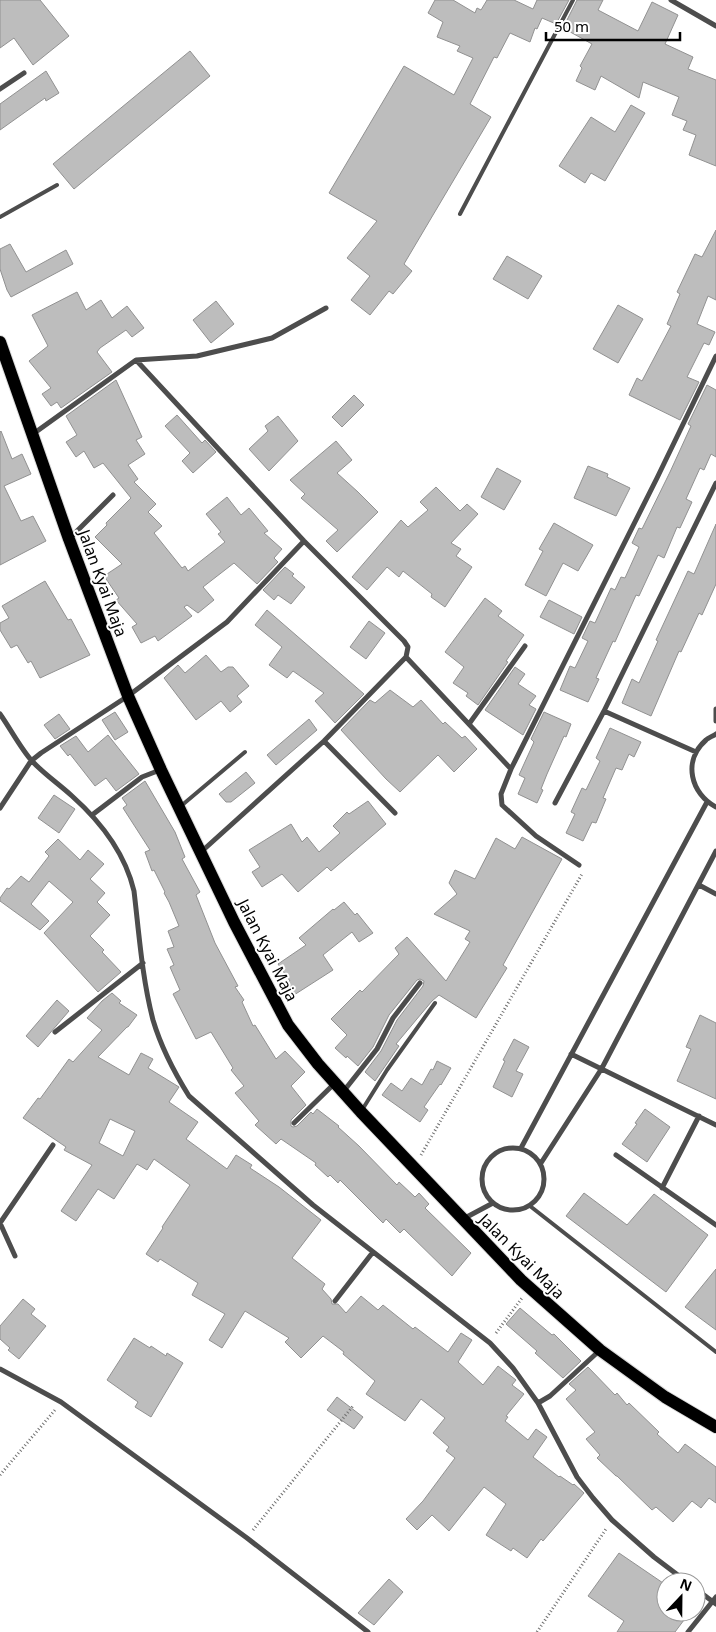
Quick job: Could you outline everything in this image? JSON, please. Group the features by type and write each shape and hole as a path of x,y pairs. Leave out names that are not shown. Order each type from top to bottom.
{"main road":[{"name":"Jalan Kyai Maja","path":"0,343 69,538 128,696 161,770 234,922 288,1025 318,1064 361,1112 462,1220 529,1287 600,1350 665,1397 716,1427"}],"street":[{"path":"671,0 716,26"},
{"path":"0,89 24,73"},
{"path":"33,434 136,360 197,356 272,338 326,308"},
{"path":"578,864 536,836 502,805 501,794 511,769 716,356"},
{"path":"136,360 304,542 408,647 406,657 324,740 200,852"},
{"path":"555,803 604,711 716,483"},
{"path":"69,538 113,496"},
{"path":"0,808 31,761 128,696 227,622 304,542"},
{"path":"469,724 525,646"},
{"path":"406,657 511,769"},
{"path":"716,709 716,721"},
{"path":"604,711 696,752"},
{"path":"0,714 31,761 92,815 105,831 130,876 149,1001 159,1036 175,1074 189,1096 312,1205 490,1343 513,1368 538,1403 577,1478 612,1520 654,1558 673,1572"},
{"path":"716,734 706,740 696,752 692,765 692,779 698,792 707,802 716,807"},
{"path":"324,740 395,813"},
{"path":"92,815 142,777 161,770"},
{"path":"521,1148 707,802"},
{"path":"541,1163 602,1068 716,851"},
{"path":"699,885 716,894"},
{"path":"55,1032 143,963"},
{"path":"294,1123 339,1087 377,1049 393,1018 420,983"},
{"path":"571,1054 716,1124"},
{"path":"662,1188 699,1116"},
{"path":"15,1256 0,1223 53,1145"},
{"path":"509,1148 521,1148 532,1154 541,1163 545,1174 544,1187 539,1198 530,1206 511,1211 493,1203 485,1194 482,1182 483,1170 488,1160 498,1152 509,1148"},
{"path":"616,1156 716,1225"},
{"path":"462,1220 493,1203"},
{"path":"335,1301 373,1252"},
{"path":"538,1403 550,1396 600,1350"},
{"path":"0,1369 61,1402 247,1538 368,1632"},
{"path":"688,1632 715,1601"}],"lane":[{"path":"460,214 573,0"},
{"path":"0,217 57,185"},
{"path":"180,807 245,752"},
{"path":"361,1112 387,1070 435,1003"},
{"path":"530,1206 716,1352"}],"path":[{"path":"413,1167 582,874 582,869 578,864"},
{"path":"495,1334 502,1327 529,1287"},
{"path":"0,1475 61,1402"},
{"path":"247,1538 353,1406"},
{"path":"537,1632 612,1520"}],"building":[{"path":"0,0 40,0 69,36 33,65 14,38 0,48"},
{"path":"435,0 453,0 475,13 477,8 481,10 487,0 514,0 533,9 537,0 569,0 556,24 542,18 537,29 535,28 530,42 510,33 497,58 494,57 470,104 491,117 404,264 412,271 393,294 389,291 370,315 351,300 370,276 347,258 377,221 329,193 404,66 454,95 473,58 457,51 460,46 437,37 443,22 428,13"},
{"path":"577,0 603,0 598,10 638,31 652,2 678,15 665,44 693,57 688,69 716,80 716,166 689,155 696,135 683,130 687,121 672,115 679,97 643,82 639,98 601,76 595,90 576,81 582,68 580,66 592,44 563,28"},
{"path":"190,51 210,76 74,189 53,164"},
{"path":"46,71 59,93 46,101 45,98 0,130 0,104"},
{"path":"631,105 645,113 605,181 591,173 585,183 559,166 591,117 615,132"},
{"path":"716,230 716,300 708,296 697,324 715,332 709,345 704,343 687,377 699,382 680,420 629,395 637,378 642,381 671,326 667,324 680,294 677,292 695,254 702,257"},
{"path":"10,244 26,272 66,250 73,264 11,297 0,269 0,249"},
{"path":"507,256 542,276 528,299 493,279"},
{"path":"77,292 86,310 101,300 112,318 127,306 144,328 132,337 126,330 100,348 97,352 112,372 61,408 57,402 51,406 42,394 51,388 29,361 48,346 32,315"},
{"path":"216,301 234,324 211,343 193,320"},
{"path":"618,305 643,319 618,363 593,349"},
{"path":"116,380 142,437 136,440 145,454 128,465 138,479 134,482 156,504 148,512 162,526 154,533 182,568 185,566 188,571 225,542 218,534 221,532 206,514 227,497 241,515 249,508 268,531 264,533 282,549 274,558 278,562 257,584 234,563 203,587 214,600 198,613 187,605 184,607 192,616 158,641 155,636 141,643 132,627 137,624 116,600 119,598 104,576 122,564 95,537 131,498 103,463 94,468 84,451 76,457 66,442 77,435 66,416"},
{"path":"707,385 716,390 716,457 711,454 704,470 700,468 686,499 692,502 680,528 677,527 664,558 658,555 639,596 636,595 596,678 599,679 588,702 560,690 570,666 575,668 588,641 582,638 590,621 595,623 611,588 615,590 621,577 625,578 639,547 632,543 639,528 642,529 670,472 691,426 688,424"},
{"path":"354,395 364,405 342,427 332,417"},
{"path":"177,415 202,443 205,440 216,452 193,473 182,461 190,453 165,426"},
{"path":"278,416 298,441 269,471 249,449 268,431 265,426"},
{"path":"0,432 12,459 22,454 31,474 4,486 21,521 33,516 46,541 0,565"},
{"path":"336,441 352,460 337,473 378,512 337,552 326,541 338,530 301,498 305,494 290,480"},
{"path":"588,466 608,474 607,477 630,488 616,516 574,498"},
{"path":"497,468 521,481 504,510 481,497"},
{"path":"436,487 460,511 467,504 478,514 451,543 461,549 456,556 472,567 445,607 431,597 432,594 403,571 399,577 387,567 367,590 352,577 401,520 408,527 428,510 420,502"},
{"path":"554,523 593,545 578,571 563,563 546,596 525,585 543,551 539,549"},
{"path":"716,524 716,584 702,615 699,613 681,652 679,651 651,716 622,703 632,679 639,683 658,641 656,640 688,571 694,574"},
{"path":"285,567 305,587 291,604 278,595 274,600 263,590"},
{"path":"45,581 68,620 71,619 90,655 40,678 31,661 28,663 17,645 11,648 0,630 0,623 9,618 2,606"},
{"path":"485,598 502,611 498,616 524,635 478,705 466,696 468,693 453,683 464,667 445,652"},
{"path":"549,600 582,617 574,634 540,617"},
{"path":"267,610 364,694 335,723 315,701 324,693 293,671 287,678 269,665 282,647 255,625"},
{"path":"369,621 385,633 366,659 350,647"},
{"path":"206,655 221,672 228,667 233,667 249,686 237,696 242,702 230,712 221,701 196,720 164,678 178,665 185,673"},
{"path":"515,667 525,674 518,684 536,696 529,705 536,709 523,735 485,710"},
{"path":"390,690 413,707 421,700 443,724 445,722 462,738 465,736 477,749 454,772 438,755 400,792 341,730 370,700 375,703"},
{"path":"115,712 128,732 115,740 102,720"},
{"path":"544,712 571,724 547,774 537,803 518,794 525,778 519,775 534,742 531,739"},
{"path":"59,714 70,729 55,739 44,725"},
{"path":"309,719 317,730 276,765 267,755"},
{"path":"610,728 641,742 634,757 629,754 622,770 616,768 603,798 606,799 596,823 592,822 583,841 566,833 575,814 571,812 582,788 586,790 600,761 596,758"},
{"path":"108,735 139,774 116,791 106,778 95,786 70,754 68,756 60,746 76,736 88,752"},
{"path":"246,772 255,783 231,802 226,802 219,794"},
{"path":"145,781 175,832 185,857 182,859 200,892 196,895 215,943 238,986 235,987 244,1000 242,1002 253,1026 255,1025 276,1059 285,1051 305,1072 291,1086 306,1105 291,1120 291,1126 297,1126 311,1112 313,1114 317,1109 339,1126 397,1185 399,1182 415,1197 419,1193 429,1204 425,1208 471,1253 452,1276 404,1229 400,1233 386,1219 383,1223 340,1180 338,1183 330,1175 328,1177 315,1165 316,1163 281,1139 276,1144 255,1125 259,1121 235,1093 244,1086 231,1070 233,1068 211,1032 196,1039 173,994 180,990 170,967 174,965 167,949 174,947 168,931 179,926 165,892 154,870 152,871 145,852 150,850 123,808 127,805 122,798"},
{"path":"54,795 75,809 59,833 38,818"},
{"path":"368,801 386,824 331,871 327,867 298,892 282,874 262,887 252,872 260,867 249,850 291,824 302,842 307,837 319,852 340,833 333,826 347,812 349,814"},
{"path":"522,837 562,859 503,965 507,968 476,1018 439,995 396,1044 399,1046 375,1081 365,1072 381,1051 397,1020 423,986 424,981 417,980 389,1015 373,1047 358,1066 335,1048 347,1035 331,1019 360,990 362,992 399,954 395,948 407,937 446,981 470,942 465,939 470,931 434,914 457,894 449,883 455,870 475,879 496,838 515,849"},
{"path":"58,839 80,860 88,850 104,864 90,879 105,893 97,902 110,915 90,936 121,972 98,992 44,933 73,902 49,881 31,904 49,921 40,930 0,901 7,888 9,889 21,876 29,882 49,856 45,852"},
{"path":"344,902 355,915 357,913 373,933 359,942 352,932 323,955 333,970 294,995 286,983 290,981 278,964 306,945 299,938"},
{"path":"112,993 121,1001 119,1003 137,1015 128,1027 98,1057 129,1075 141,1053 153,1059 148,1068 179,1087 169,1102 198,1122 186,1139 227,1169 236,1155 252,1165 250,1168 279,1187 321,1220 292,1258 325,1284 322,1289 331,1299 332,1304 338,1304 346,1313 361,1296 378,1310 383,1305 413,1329 415,1327 448,1352 461,1333 472,1340 458,1362 483,1385 498,1366 516,1380 512,1385 524,1394 506,1416 508,1417 505,1421 528,1440 536,1429 547,1437 533,1457 559,1477 574,1484 584,1493 543,1541 541,1539 527,1558 513,1548 511,1551 486,1535 506,1504 484,1487 449,1531 432,1515 417,1530 406,1519 423,1501 455,1458 446,1451 449,1447 433,1433 445,1418 421,1399 405,1421 366,1394 375,1381 343,1354 344,1352 323,1336 301,1358 285,1342 289,1338 245,1311 222,1348 209,1340 225,1314 192,1295 198,1283 160,1259 158,1262 146,1254 190,1185 154,1159 147,1170 137,1164 114,1199 98,1189 76,1221 61,1211 92,1165 64,1150 66,1147 23,1118 38,1098 40,1099 69,1059 73,1062 102,1030 87,1018","holes":["110,1119 135,1131 123,1156 99,1143"]},
{"path":"57,1000 69,1011 38,1047 26,1036"},
{"path":"700,1015 716,1023 716,1099 677,1081 691,1049 686,1047"},
{"path":"514,1039 529,1047 516,1071 523,1074 512,1097 493,1087 505,1061 503,1060"},
{"path":"437,1061 451,1068 424,1107 428,1110 420,1122 382,1095 391,1083 402,1091 411,1078 422,1085"},
{"path":"645,1109 670,1127 647,1162 622,1144 637,1124 635,1123"},
{"path":"584,1193 627,1225 654,1194 708,1235 666,1292 566,1216"},
{"path":"716,1269 716,1330 685,1307"},
{"path":"23,1299 35,1309 31,1314 46,1326 19,1359 8,1350 10,1348 0,1339 0,1326"},
{"path":"520,1308 552,1335 554,1334 581,1361 563,1378 535,1353 537,1351 506,1324"},
{"path":"134,1338 166,1356 167,1353 183,1363 151,1417 135,1407 138,1402 107,1380"},
{"path":"588,1367 615,1395 617,1393 627,1405 629,1403 659,1432 657,1434 678,1453 685,1444 716,1467 716,1503 709,1498 701,1508 692,1501 673,1522 656,1507 652,1510 597,1458 600,1455 586,1439 595,1432 566,1399 576,1390 569,1384"},
{"path":"337,1397 363,1417 354,1429 327,1410"},
{"path":"619,1553 656,1578 656,1622 682,1622 675,1632 617,1632 624,1621 588,1596"},
{"path":"389,1579 403,1592 374,1625 358,1613"}]}
